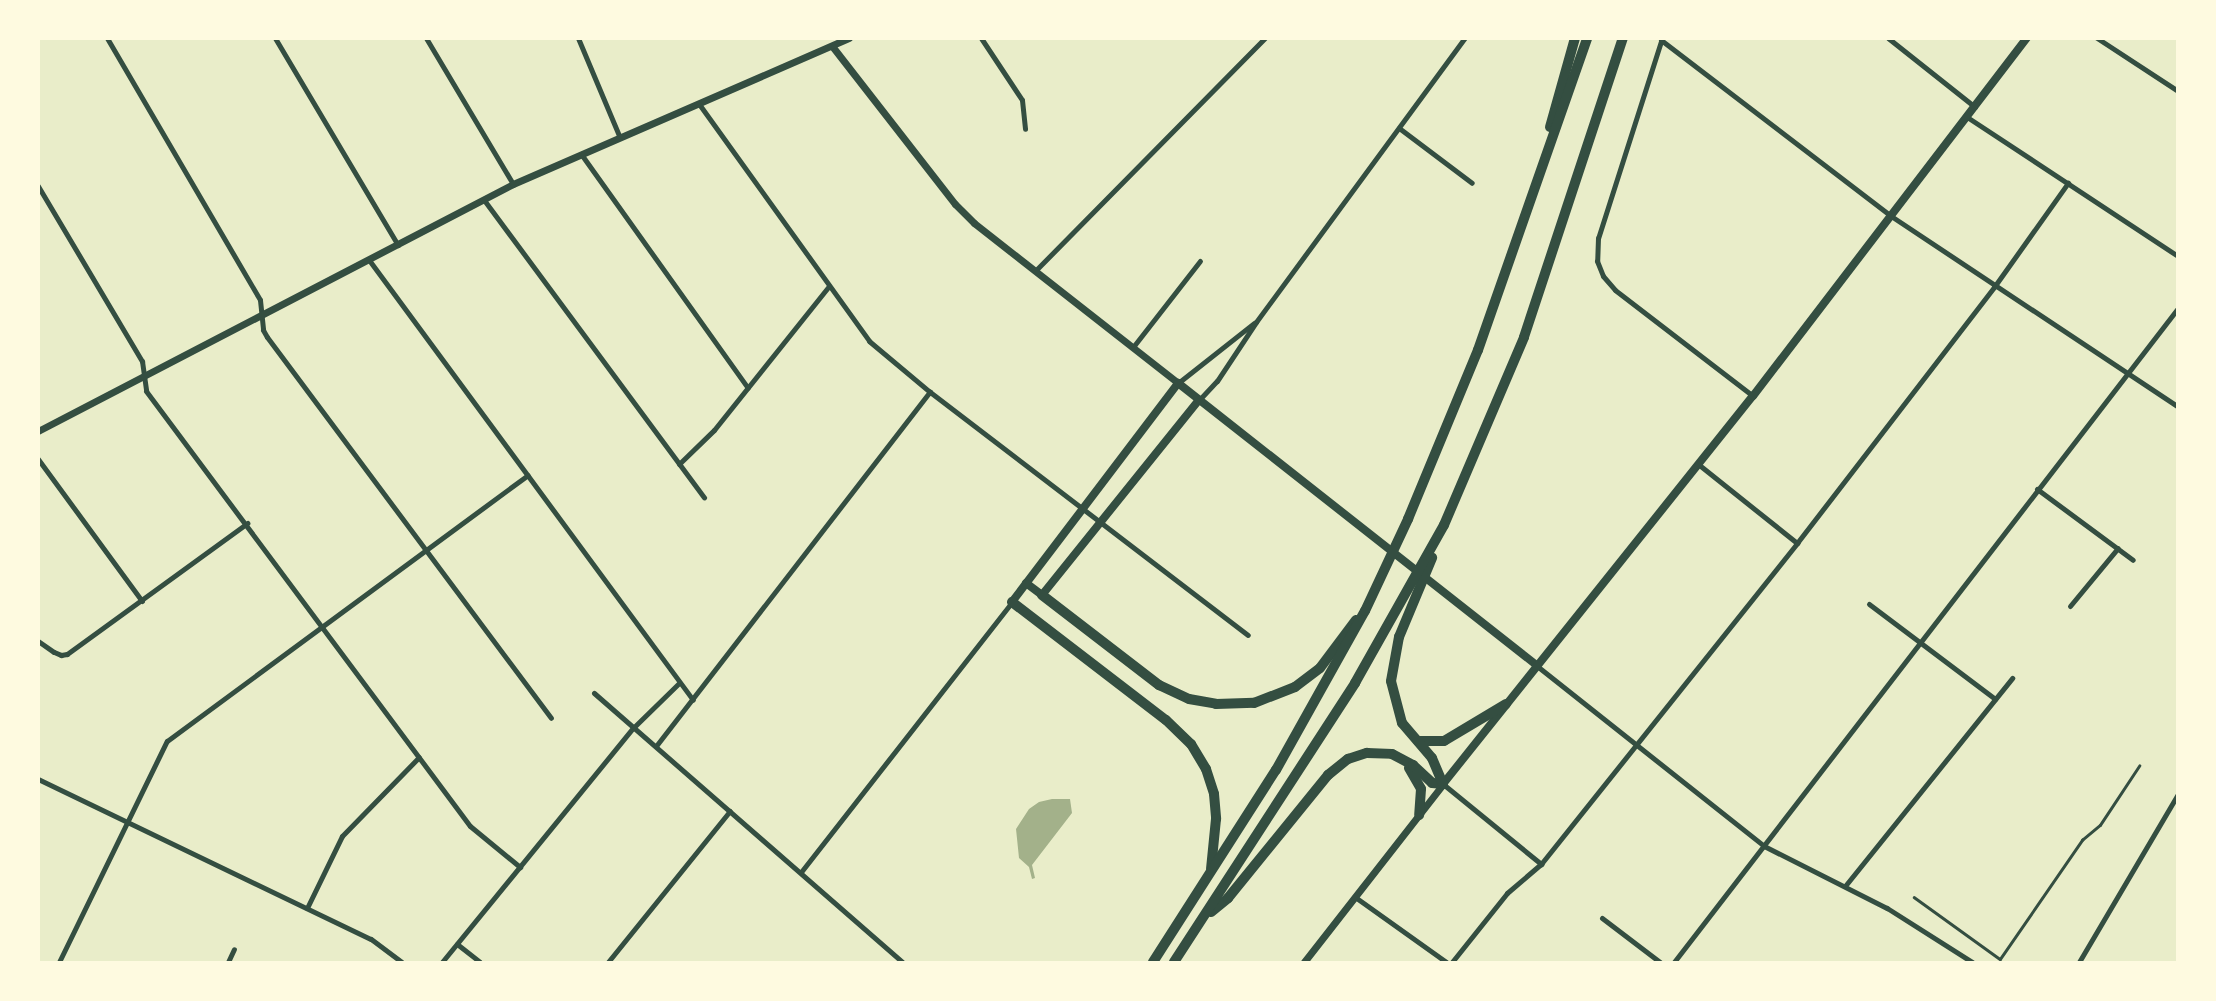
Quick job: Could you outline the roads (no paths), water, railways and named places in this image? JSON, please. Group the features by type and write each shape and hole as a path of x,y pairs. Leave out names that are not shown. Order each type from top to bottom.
{"highway":[{"path":"1538,175 1575,38"},
{"path":"1153,962 1290,747 1365,611 1470,371 1587,38"},
{"path":"1201,920 1228,898 1258,858 1338,766 1367,753 1397,756 1413,765 1432,783 1443,784 1432,758 1416,741 1398,714 1392,690 1392,667 1399,637 1524,337 1623,38"},
{"path":"1174,962 1355,683 1444,525"},
{"path":"1042,595 1159,685 1189,699 1226,705 1262,700 1302,682 1320,668 1346,630 1365,611"},
{"path":"1012,602 1159,714 1191,744 1206,769 1213,794 1216,819 1211,872"},
{"path":"1416,741 1444,741 1506,704"},
{"path":"1397,756 1420,784 1419,814"}],"main road":[{"path":"1443,784 1753,396 2027,38"},
{"path":"1012,602 1178,383 1537,666"},
{"path":"1026,583 1042,595 1199,400"}],"street":[{"path":"107,38 260,300 267,337 551,718"},
{"path":"275,38 398,245"},
{"path":"426,38 513,184"},
{"path":"579,38 620,138"},
{"path":"38,432 513,184 849,38"},
{"path":"981,38 1022,100 1025,129"},
{"path":"1035,271 1265,38"},
{"path":"1199,400 1217,381 1256,321 1465,38"},
{"path":"1888,38 1975,107"},
{"path":"2097,38 2178,91"},
{"path":"1753,396 1615,290 1603,276 1597,261 1598,238 1662,39 1891,216 2178,407"},
{"path":"831,46 955,204 1035,271 1178,383 1256,321"},
{"path":"699,104 869,341 930,392 1248,635"},
{"path":"1967,117 2178,256"},
{"path":"1399,128 1472,183"},
{"path":"581,153 748,388"},
{"path":"1452,962 1507,893 1541,864 1797,543 1994,287 2068,183"},
{"path":"38,186 142,361 146,391 247,523 470,826 520,867"},
{"path":"484,200 704,497"},
{"path":"369,260 693,700"},
{"path":"1133,347 1199,261"},
{"path":"679,464 714,430 829,286"},
{"path":"1674,962 2178,307"},
{"path":"656,746 930,392"},
{"path":"38,459 142,601"},
{"path":"1698,464 1797,543"},
{"path":"59,962 167,741 528,475"},
{"path":"2037,489 2133,560"},
{"path":"38,641 61,655 67,653 247,523"},
{"path":"2070,606 2118,548"},
{"path":"802,873 1012,602"},
{"path":"1869,604 1995,699"},
{"path":"1537,666 1764,846 1845,886 1972,962"},
{"path":"1845,886 2012,678"},
{"path":"442,962 634,727 679,683"},
{"path":"594,693 902,962"},
{"path":"307,908 342,836 419,757"},
{"path":"38,779 371,939 401,962"},
{"path":"1304,962 1443,784 1541,864"},
{"path":"2079,962 2178,794"},
{"path":"608,962 730,811"},
{"path":"1355,897 1446,962"},
{"path":"1602,918 1660,962"},
{"path":"457,944 480,962"},
{"path":"228,962 234,949"}],"lane":[{"path":"1914,897 2000,958 2082,840 2101,825 2139,766"}]}
